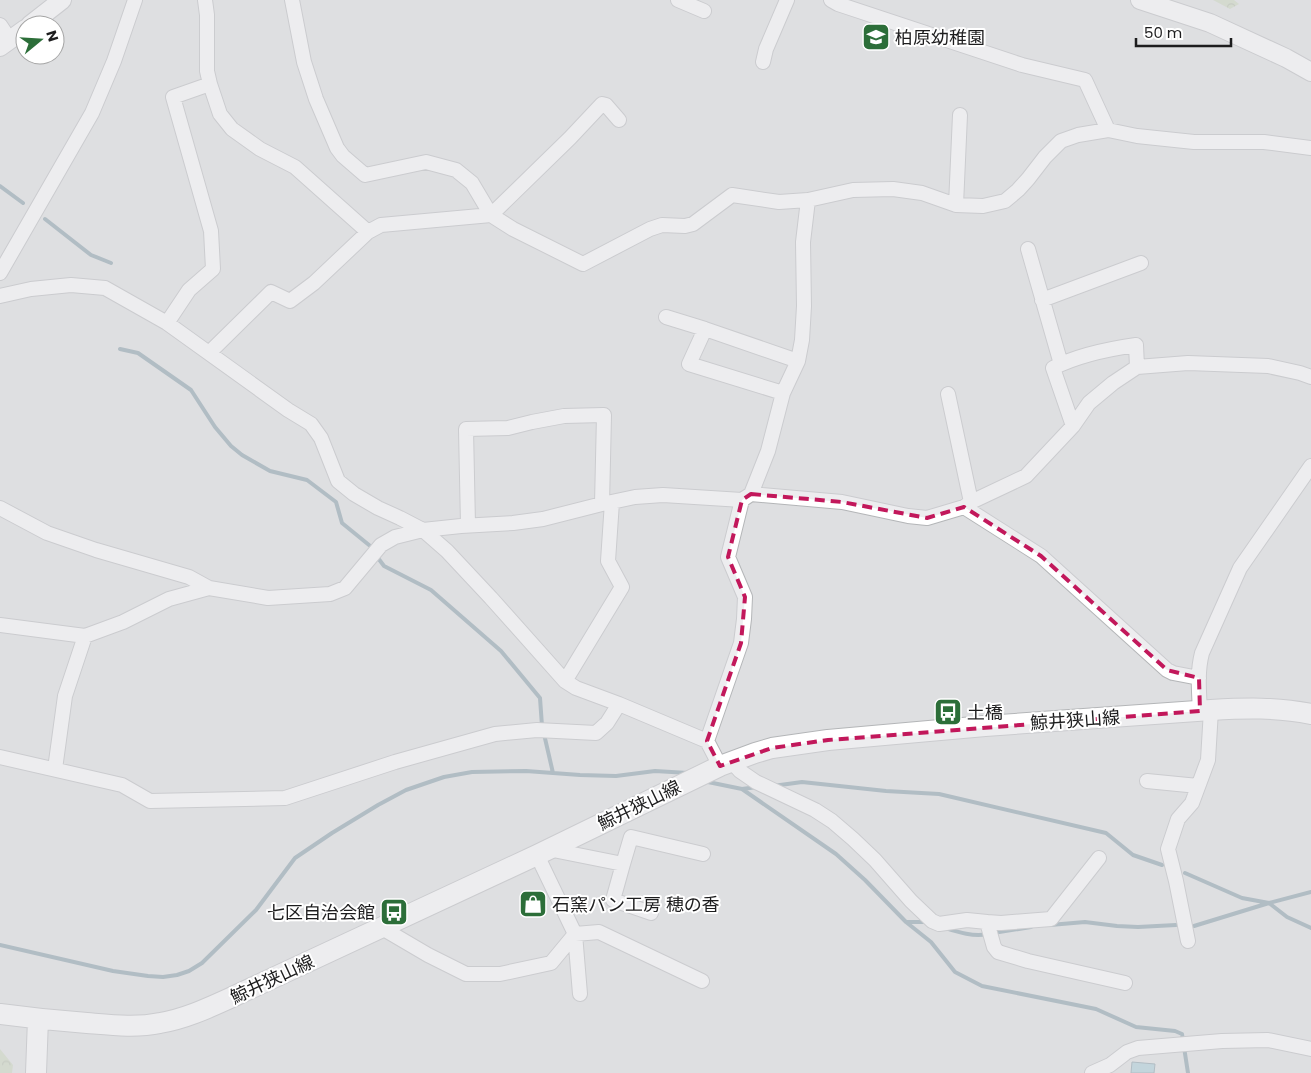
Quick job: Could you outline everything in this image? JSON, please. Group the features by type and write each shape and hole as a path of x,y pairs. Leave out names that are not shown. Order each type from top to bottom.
{"main road":[{"name":"鯨井狭山線","path":"0,1014 103,1025 134,1026 158,1024 181,1019 228,1000 382,928 725,763 772,748 828,740 985,726 1205,710 1274,708 1311,714"},
{"path":"36,1073 38,1019"}],"street":[{"path":"0,273 92,112 114,61 135,0"},
{"path":"205,0 207,15 207,71 220,114 232,129 260,149 295,167 368,232"},
{"path":"292,0 309,79 342,156 365,175 426,162 456,170 472,182 491,215 513,229 583,264 650,229 662,225 685,226 693,224 732,195 779,202 808,200 853,190 893,189 922,193 956,205 982,206 1005,201 1028,180 1045,157 1061,141 1078,134 1108,130 1137,136 1194,142 1264,142 1311,148"},
{"path":"678,0 704,11"},
{"path":"762,62 787,0"},
{"path":"831,0 838,4 1022,65 1085,80 1108,130"},
{"path":"1140,0 1210,23 1286,58 1311,72"},
{"path":"40,15 52,3"},
{"path":"0,25 5,43"},
{"path":"167,323 189,290 213,269 211,231 173,98 210,84"},
{"path":"209,353 271,292 290,301 314,283 368,232 382,225 491,215 602,104 606,105 619,120"},
{"path":"956,205 960,114"},
{"path":"706,741 741,642 743,627 745,597 728,558 746,497 768,450 783,393 798,361 802,340 804,306 803,242 808,200"},
{"path":"1028,249 1061,364"},
{"path":"1042,300 1141,263"},
{"path":"0,296 31,289 72,285 105,288 167,323 288,410 311,424 321,438 338,480 354,494 423,530 447,551 565,682 706,741 725,763 756,782 815,810 832,821 875,860 911,901 932,921 939,924 966,920 1001,923 1051,919 1099,858"},
{"path":"666,317 798,361"},
{"path":"705,329 689,364 783,393"},
{"path":"1073,426 1053,368 1109,349 1136,345 1137,367"},
{"path":"0,508 47,533 96,550 189,577 209,588 268,598 330,594 345,588 381,544 395,537 423,530 513,523 544,518 635,497 662,495 746,497 842,502 908,516 927,518 968,504 1026,476 1073,426 1089,403 1113,383 1137,367 1188,363 1268,366 1300,372 1311,377"},
{"path":"948,394 968,504 1041,556 1167,670 1199,678"},
{"path":"468,525 466,429 508,428 564,416 604,416 608,561 622,587 565,682"},
{"path":"1188,941 1168,849 1178,819 1192,803 1208,760 1205,710 1199,678 1202,653 1240,568 1309,471"},
{"path":"0,625 85,636 123,622 169,599 209,588"},
{"path":"55,769 65,696 85,636"},
{"path":"0,757 122,785 150,802 285,798 395,762 495,734 537,730 596,734 607,724 619,704"},
{"path":"1147,781 1198,786"},
{"path":"651,913 613,900 631,837 703,854"},
{"path":"580,994 575,934 543,852 623,864"},
{"path":"987,922 994,947 998,952 1028,961 1125,983"},
{"path":"382,928 428,955 466,974 500,974 551,963 575,934 599,932 702,981"},
{"path":"1092,1073 1110,1065 1122,1055 1132,1050 1150,1047 1222,1041 1268,1040 1311,1049"}],"highlighted area":[{"path":"751,494 842,502 927,518 964,507 1041,556 1167,670 1199,678 1200,711 828,740 772,748 720,766 707,741 741,643 745,597 728,557 742,500"}],"green space":[{"path":"1213,0 1234,0 1239,4 1230,9"},
{"path":"0,1049 13,1065 12,1073 0,1073"}],"water":[{"path":"1132,1062 1155,1064 1154,1073 1131,1073"}],"waterway":[{"path":"0,186 23,203"},
{"path":"45,219 91,255 111,263"},
{"path":"120,349 138,353 191,390 215,427 231,446 242,455 270,471 307,480 336,502 342,523 369,545"},
{"path":"378,558 384,566 431,590 501,651 540,698 542,726"},
{"path":"544,734 553,773"},
{"path":"0,945 113,971 163,977 177,975 189,971 202,963 256,910 295,858 332,833 406,790 444,777 472,772 526,771 616,776 655,771 688,773"},
{"path":"708,782 742,789 757,787"},
{"path":"773,786 802,782 886,791 939,794 1106,833 1133,855 1162,865"},
{"path":"742,789 836,854 865,880 906,922 931,942 955,972 982,986 1096,1009 1136,1027 1175,1031 1182,1034 1188,1073"},
{"path":"1185,873 1242,898 1269,903 1287,917 1311,928"},
{"path":"1194,926 1311,892"},
{"path":"906,922 926,922"},
{"path":"1050,925 1085,922 1138,927 1176,925"},
{"path":"993,933 1031,927"},
{"path":"945,928 971,934 987,934"}],"place":[{"name":"柏原幼稚園","path":"876,37"},
{"name":"土橋","path":"948,712"},
{"name":"石窯パン工房 穂の香","path":"533,904"},
{"name":"七区自治会館","path":"394,912"}]}
